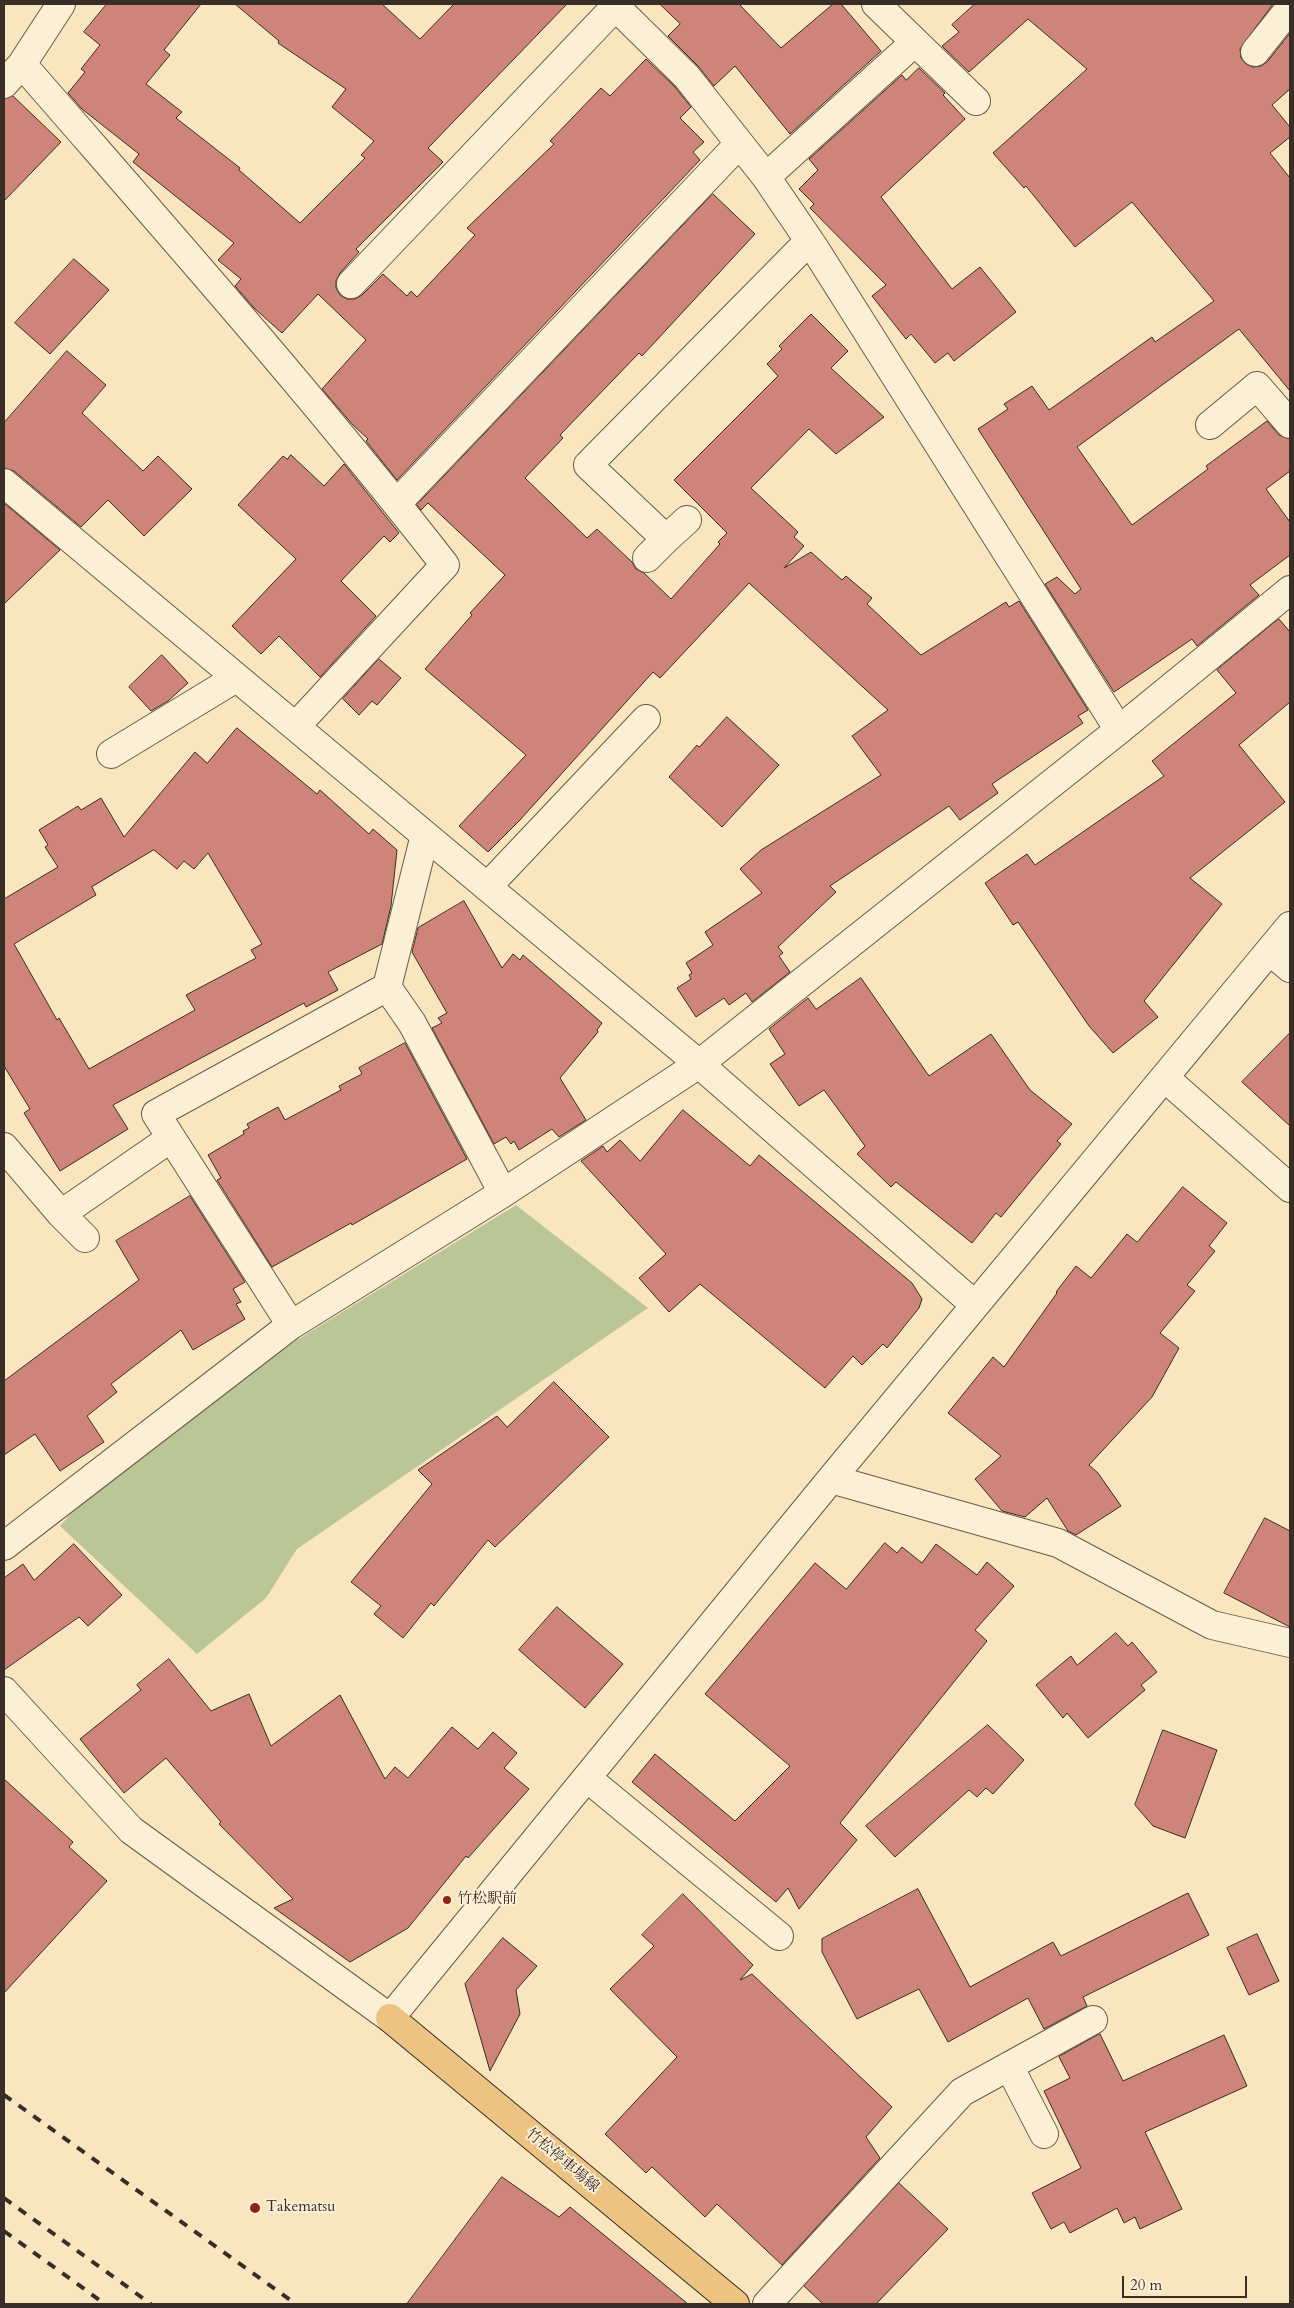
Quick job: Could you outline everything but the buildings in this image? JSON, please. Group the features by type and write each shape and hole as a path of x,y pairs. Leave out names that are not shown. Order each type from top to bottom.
{"main road":[{"name":"竹松停車場線","path":"390,2018 735,2304"}],"street":[{"path":"61,4 9,76 206,276 397,503 445,566 296,726"},
{"path":"876,4 976,101"},
{"path":"351,284 614,5 687,77 766,177 809,241 1120,730"},
{"path":"1255,52 1290,8"},
{"path":"766,177 914,42"},
{"path":"397,503 739,144"},
{"path":"687,520 656,548 588,465 809,241"},
{"path":"1210,425 1257,386 1290,424"},
{"path":"4,483 699,1064 975,1305"},
{"path":"4,1546 291,1325 503,1193 699,1064 1120,730 1290,590"},
{"path":"111,754 236,678"},
{"path":"487,886 646,719"},
{"path":"291,1325 156,1114 388,987 426,835"},
{"path":"4,1691 131,1830 390,2018 975,1305 1165,1078 1280,960 1290,926"},
{"path":"388,987 412,1023 503,1193"},
{"path":"1165,1078 1290,1188"},
{"path":"61,1214 171,1138"},
{"path":"4,1147 61,1214 85,1238"},
{"path":"831,1480 1058,1544 1212,1625 1290,1643"},
{"path":"587,1778 779,1936"},
{"path":"767,2304 962,2092 1093,2020"},
{"path":"1009,2066 1044,2134"}],"green space":[{"path":"516,1205 648,1308 297,1549 266,1598 197,1654 60,1526 100,1480 297,1340"}],"railway":[{"path":"4,2095 296,2304"},
{"path":"4,2198 151,2304"},
{"path":"4,2231 105,2304"}],"place":[{"name":"竹松駅前","path":"447,1900"},
{"name":"Takematsu","path":"255,2208"}]}
